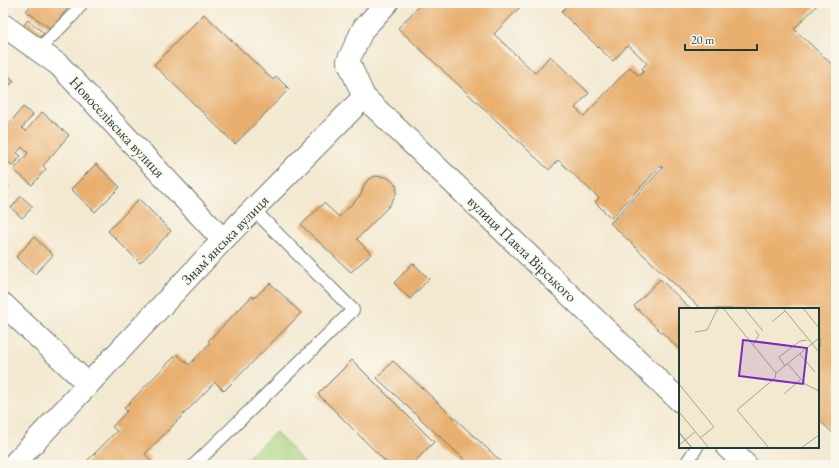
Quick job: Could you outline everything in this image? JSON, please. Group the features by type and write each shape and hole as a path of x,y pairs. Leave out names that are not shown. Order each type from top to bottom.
{"street":[{"path":"364,97 348,61 363,29 387,3"},
{"name":"Новоселівська вулиця","path":"3,24 59,65 223,240"},
{"name":"Знамʼянська вулиця","path":"13,465 223,240 364,97"},
{"name":"вулиця Павла Вірського","path":"364,97 679,400"},
{"path":"3,304 88,384"},
{"path":"728,448 746,465"}],"lane":[{"path":"38,50 74,14 82,3"},
{"path":"194,465 353,310 254,210"},
{"path":"685,465 695,448"}],"green space":[{"path":"276,432 306,465 239,465"}],"building":[{"path":"33,3 72,3 51,29 26,11"},
{"path":"422,3 524,3 494,34 535,73 550,56 589,93 575,108 584,116 630,67 639,76 644,71 642,69 647,63 628,45 613,61 561,12 570,3 819,3 794,29 836,68 836,436 819,420 819,308 700,308 610,223 663,168 661,166 611,218 595,202 599,198 558,160 549,170 398,28"},
{"path":"204,14 273,80 276,76 289,89 235,144 154,65"},
{"path":"28,20 44,33 35,44 19,31"},
{"path":"3,70 14,81 3,91"},
{"path":"23,107 33,115 22,128 26,131 42,112 69,135 43,166 46,169 32,185 14,170 28,153 22,147 17,153 21,156 13,166 3,158 3,131"},
{"path":"96,164 120,187 95,212 71,189"},
{"path":"375,176 386,177 391,180 396,185 397,192 389,206 357,239 371,254 351,272 301,225 324,203 339,217 361,195 364,185 368,180"},
{"path":"3,181 9,187 3,192"},
{"path":"21,196 33,207 22,218 11,208"},
{"path":"139,199 171,231 140,263 108,231"},
{"path":"34,237 53,255 35,274 16,257"},
{"path":"413,263 429,279 410,299 394,283"},
{"path":"660,279 690,308 679,308 679,349 634,306"},
{"path":"270,283 301,313 224,391 215,382 145,454 152,462 149,465 83,465 117,431 112,427 127,411 124,408 177,354 189,365 210,343 208,341 252,296 254,298"},
{"path":"352,360 434,442 411,465 389,465 318,394"},
{"path":"393,361 505,465 470,465 377,378"}]}
